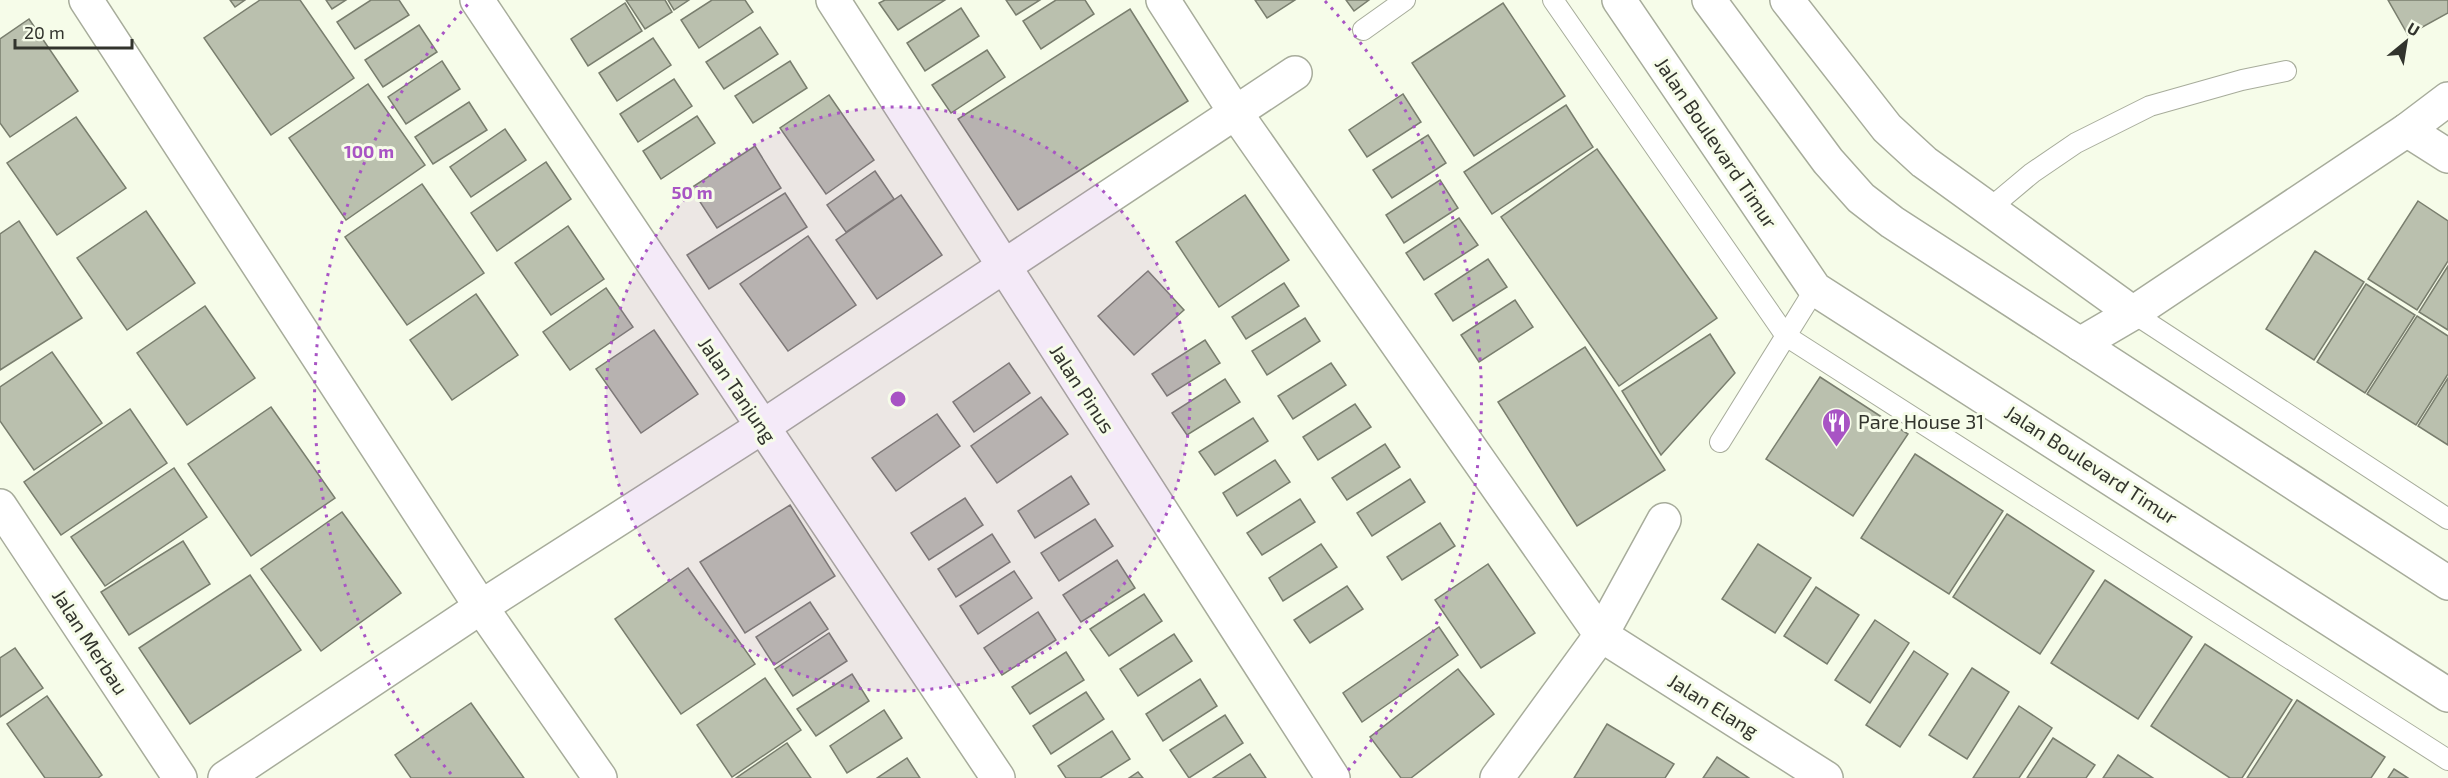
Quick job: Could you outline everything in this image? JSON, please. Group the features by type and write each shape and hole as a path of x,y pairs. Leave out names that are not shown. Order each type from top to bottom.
{"street":[{"path":"86,0 481,607 600,778"},
{"name":"Jalan Tanjung","path":"477,0 998,778"},
{"name":"Jalan Pinus","path":"832,0 1333,778"},
{"path":"1163,0 1235,112 1600,635"},
{"name":"Jalan Boulevard Timur","path":"1619,0 1815,289 2448,695"},
{"path":"1709,0 1828,161 1861,198 1892,222 2448,583"},
{"path":"1787,0 1887,128 1923,162 2133,313"},
{"path":"225,778 481,607 762,427 1295,73"},
{"path":"2080,344 2133,313 2407,130 2448,99"},
{"path":"2407,130 2448,156"},
{"name":"Jalan Merbau","path":"0,506 180,778"},
{"path":"1497,778 1600,635 1664,520"},
{"name":"Jalan Elang","path":"1600,635 1826,778"}],"lane":[{"path":"1364,30 1405,0"},
{"path":"1553,0 1786,336 2448,760"},
{"path":"1989,209 2032,173 2076,143 2150,106 2242,80 2286,71"},
{"path":"1720,442 1815,289"},
{"path":"2133,313 2448,519"}],"building":[{"path":"230,0 245,0 235,7"},
{"path":"260,0 300,0 354,78 271,135 204,38"},
{"path":"326,0 346,0 332,9"},
{"path":"371,0 399,0 409,15 355,49 337,22"},
{"path":"626,0 665,0 672,12 645,29"},
{"path":"668,0 689,0 674,10"},
{"path":"712,0 745,0 753,12 699,48 681,20"},
{"path":"885,0 945,0 898,30 879,3"},
{"path":"1006,0 1040,0 1016,15"},
{"path":"1056,0 1085,0 1094,14 1041,49 1023,21"},
{"path":"1255,0 1295,0 1267,18"},
{"path":"1346,0 1369,0 1354,11"},
{"path":"2388,0 2448,0 2448,13 2408,35"},
{"path":"625,3 642,31 588,66 571,39"},
{"path":"1503,3 1565,96 1474,156 1412,63"},
{"path":"961,8 979,36 925,71 907,43"},
{"path":"1130,9 1188,101 1018,210 958,119"},
{"path":"29,19 78,91 10,137 0,123 0,39"},
{"path":"419,25 437,52 383,87 365,60"},
{"path":"760,27 778,54 724,89 706,62"},
{"path":"653,38 671,65 617,101 599,73"},
{"path":"987,50 1005,77 951,113 932,85"},
{"path":"442,61 460,89 406,124 388,97"},
{"path":"790,61 807,88 753,123 735,96"},
{"path":"674,79 692,106 638,142 620,114"},
{"path":"368,84 425,165 346,220 289,138"},
{"path":"1403,94 1421,122 1367,157 1349,130"},
{"path":"829,95 874,160 826,194 780,128"},
{"path":"469,102 487,130 433,164 415,137"},
{"path":"1566,105 1593,147 1492,214 1464,172"},
{"path":"697,116 715,143 661,179 643,151"},
{"path":"76,117 126,188 57,235 7,163"},
{"path":"505,129 526,160 471,197 450,167"},
{"path":"1428,135 1446,163 1392,198 1373,170"},
{"path":"755,146 781,188 717,228 691,188"},
{"path":"1597,149 1717,318 1619,386 1501,217"},
{"path":"546,162 571,199 497,251 471,213"},
{"path":"875,171 894,199 846,232 827,205"},
{"path":"1440,180 1458,208 1404,243 1386,215"},
{"path":"422,184 484,273 407,325 345,237"},
{"path":"785,193 807,227 709,289 687,255"},
{"path":"901,195 942,255 877,299 836,240"},
{"path":"1245,195 1289,260 1219,307 1176,242"},
{"path":"2418,201 2448,221 2448,261 2417,310 2368,279"},
{"path":"146,211 195,283 127,330 77,258"},
{"path":"1459,218 1478,245 1424,280 1406,253"},
{"path":"19,221 82,318 0,370 0,234"},
{"path":"568,226 604,279 551,315 515,263"},
{"path":"808,236 856,305 788,351 740,284"},
{"path":"2315,251 2364,282 2314,360 2266,329"},
{"path":"1488,259 1507,287 1453,321 1435,294"},
{"path":"2448,266 2448,330 2419,312"},
{"path":"1148,271 1184,310 1134,355 1098,316"},
{"path":"1284,283 1299,306 1246,339 1232,317"},
{"path":"2366,284 2415,315 2365,393 2317,362"},
{"path":"606,288 633,327 570,370 543,332"},
{"path":"476,294 518,355 452,400 410,340"},
{"path":"1515,300 1533,327 1479,362 1461,335"},
{"path":"205,306 255,378 187,425 137,353"},
{"path":"2417,316 2448,336 2448,374 2416,425 2367,394"},
{"path":"1305,318 1320,341 1267,375 1252,351"},
{"path":"654,330 698,394 641,433 596,369"},
{"path":"1710,334 1735,373 1661,455 1622,391"},
{"path":"1205,340 1220,363 1167,396 1152,374"},
{"path":"1585,347 1665,470 1577,526 1498,402"},
{"path":"52,352 102,423 34,470 0,421 0,387"},
{"path":"1009,363 1030,393 974,432 953,402"},
{"path":"1331,363 1346,385 1293,419 1278,396"},
{"name":"Pare House 31","path":"1820,377 1908,434 1853,516 1766,459"},
{"path":"2448,378 2448,445 2418,426"},
{"path":"1225,379 1240,402 1187,435 1172,413"},
{"path":"1041,397 1068,434 997,483 971,446"},
{"path":"1355,404 1371,427 1318,460 1303,437"},
{"path":"271,407 335,498 251,556 188,464"},
{"path":"130,409 167,463 61,535 24,482"},
{"path":"937,414 960,446 896,491 872,458"},
{"path":"1253,418 1268,441 1215,475 1199,452"},
{"path":"1385,444 1400,467 1347,500 1332,478"},
{"path":"1915,454 2003,511 1949,594 1861,538"},
{"path":"1275,460 1290,482 1237,516 1223,493"},
{"path":"174,468 207,517 105,586 71,537"},
{"path":"1071,476 1089,504 1035,538 1018,511"},
{"path":"1410,479 1425,502 1372,536 1357,513"},
{"path":"965,498 983,525 929,560 911,533"},
{"path":"1300,499 1315,522 1262,555 1247,533"},
{"path":"790,505 835,576 745,633 700,562"},
{"path":"342,512 401,593 321,651 261,569"},
{"path":"2007,514 2094,571 2040,654 1953,597"},
{"path":"1095,519 1113,546 1059,581 1041,553"},
{"path":"1440,523 1455,546 1402,580 1387,557"},
{"path":"992,534 1010,562 956,597 938,569"},
{"path":"183,541 210,584 129,635 101,592"},
{"path":"1321,544 1337,567 1283,601 1269,578"},
{"path":"1758,544 1811,578 1775,633 1722,599"},
{"path":"1117,560 1135,588 1081,622 1063,595"},
{"path":"1488,564 1535,633 1481,668 1435,600"},
{"path":"688,568 755,664 681,714 615,619"},
{"path":"1014,571 1032,598 978,634 960,606"},
{"path":"250,575 301,650 190,724 139,648"},
{"path":"2105,580 2192,637 2138,719 2051,663"},
{"path":"1347,586 1363,609 1310,643 1294,620"},
{"path":"1816,587 1859,615 1827,664 1784,636"},
{"path":"1144,594 1162,621 1109,656 1090,629"},
{"path":"810,602 828,629 774,665 756,637"},
{"path":"1038,612 1056,640 1002,675 984,648"},
{"path":"1875,620 1909,643 1870,703 1835,680"},
{"path":"1439,627 1458,655 1362,722 1343,693"},
{"path":"829,633 847,661 793,696 775,669"},
{"path":"1174,634 1192,661 1138,696 1120,669"},
{"path":"2205,644 2292,700 2242,778 2230,778 2151,726"},
{"path":"15,648 43,688 0,717 0,658"},
{"path":"1914,651 1948,674 1900,747 1866,725"},
{"path":"1066,652 1084,680 1030,714 1012,687"},
{"path":"1972,668 2009,692 1967,759 1929,735"},
{"path":"1458,669 1494,714 1411,778 1401,778 1370,737"},
{"path":"852,674 869,701 816,736 797,709"},
{"path":"765,678 801,730 732,777 697,725"},
{"path":"1200,679 1217,706 1163,741 1146,714"},
{"path":"1086,692 1104,719 1051,754 1033,726"},
{"path":"47,696 102,775 98,778 45,778 7,724"},
{"path":"2297,700 2385,757 2371,778 2247,778"},
{"path":"471,703 524,778 411,778 395,755"},
{"path":"2019,706 2052,728 2019,778 1973,778"},
{"path":"884,710 902,738 847,773 830,746"},
{"path":"1225,715 1243,743 1189,778 1170,750"},
{"path":"1607,724 1674,764 1665,778 1574,778"},
{"path":"1112,731 1130,759 1100,778 1066,778 1058,766"},
{"path":"2053,738 2095,765 2086,778 2027,778"},
{"path":"787,743 811,778 736,778"},
{"path":"1250,754 1266,778 1213,778"},
{"path":"2118,755 2153,778 2103,778"},
{"path":"1717,757 1749,778 1703,778"},
{"path":"907,758 920,778 877,778"},
{"path":"2394,769 2408,778 2388,778"},
{"path":"1138,772 1143,778 1129,778"}],"place":[{"name":"Pare House 31","path":"1837,448"}]}
